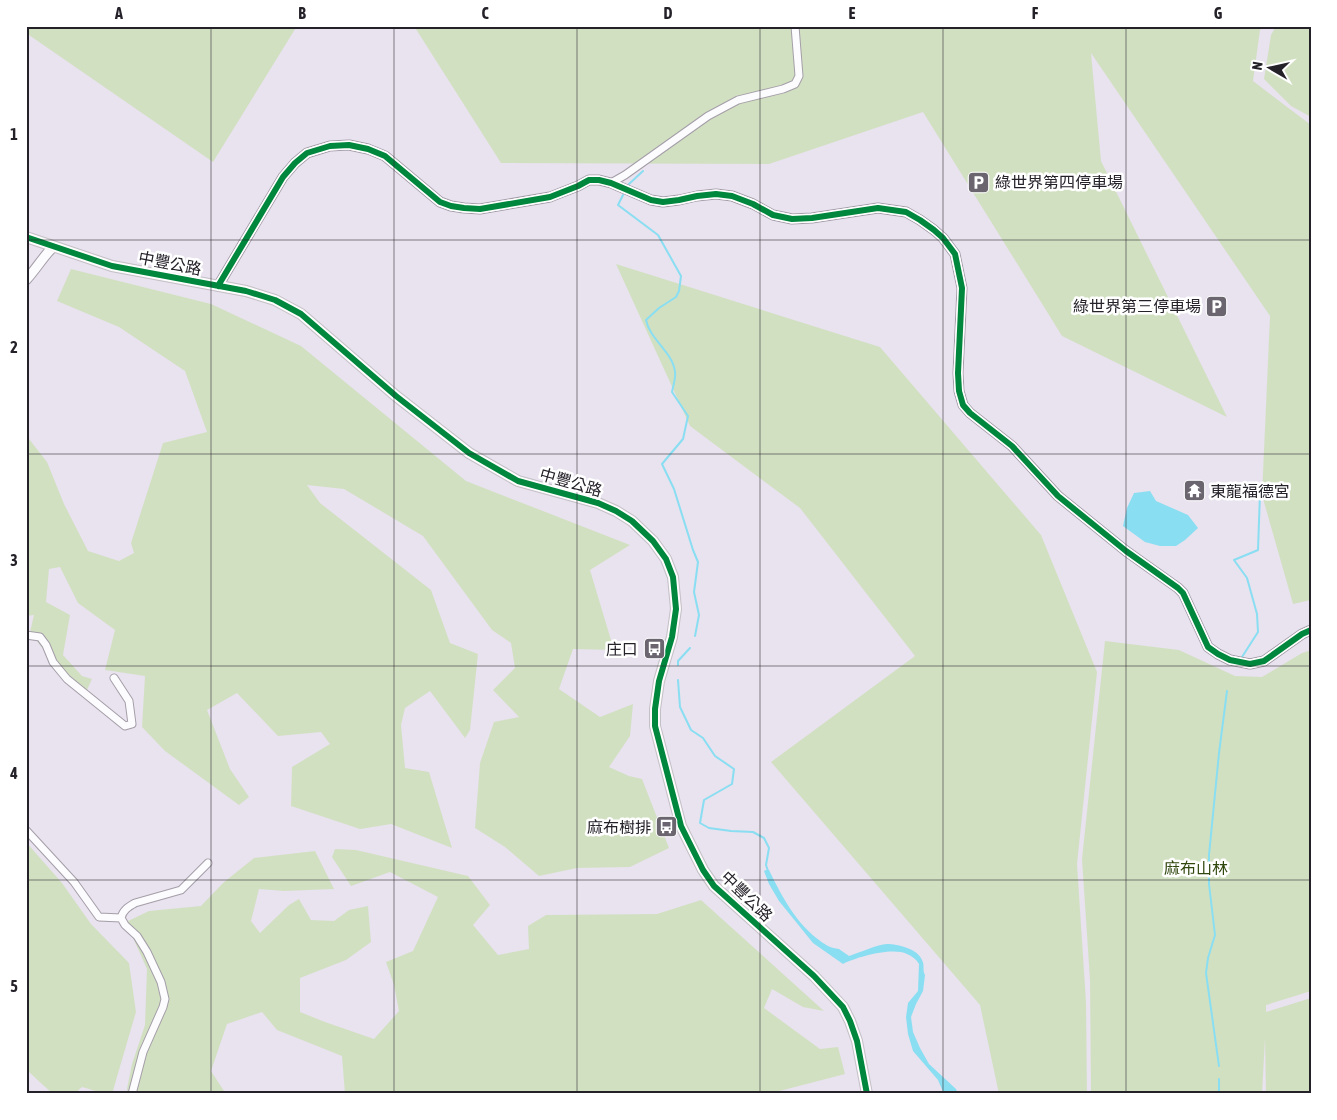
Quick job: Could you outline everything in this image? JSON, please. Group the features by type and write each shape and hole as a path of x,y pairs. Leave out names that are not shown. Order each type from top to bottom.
{"main road":[{"name":"中豐公路","path":"26,237 112,266 246,291 275,300 301,314 396,396 469,454 518,481 598,503 616,511 632,521 653,541 666,559 673,577 674,587 676,609 672,637 660,681 655,709 655,726 681,826 703,870 714,886 814,976 843,1007 857,1041 867,1094"}],"street":[{"path":"610,183 625,175 715,112 738,100 783,90 795,84 799,76 795,26"},
{"path":"218,286 282,177 307,152 330,146 348,145 368,149 385,156 440,202 464,208 480,209 550,197 589,180 599,180 651,200 663,202 716,194 732,196 753,204 773,215 792,219 812,218 878,208 906,212 920,220 943,238 954,254 962,288 958,373 959,391 963,405 970,413 1012,446 1058,496 1126,551 1178,588 1183,593 1208,647 1218,654 1230,660 1250,664 1258,663 1311,630"},
{"path":"26,280 53,246"},
{"path":"26,636 40,637 46,645 53,662 66,679 125,726 132,724 129,701 114,678"},
{"path":"26,830 74,882 99,917 121,918"},
{"path":"132,1094 143,1052 165,999 161,982 147,952 137,936 121,918 122,913 128,906 135,903 181,890 208,862"}],"green space":[{"path":"26,26 297,26 213,162 26,33"},
{"path":"414,26 1263,26 1260,30 1253,81 1311,125 1311,600 1293,604 1262,495 1270,316 1091,53 1101,161 1227,417 1062,336 923,112 769,164 501,163"},
{"path":"1276,26 1311,26 1311,117 1291,106 1264,79 1271,35"},
{"path":"616,264 880,347 1041,535 1097,672 1077,864 1086,1002 1087,1094 999,1094 980,1005 771,762 915,656 800,508 690,426"},
{"path":"71,269 211,304 301,346 466,481 630,545 590,570 614,650 573,649 559,689 600,717 633,704 630,736 609,767 629,776 642,779 669,848 630,867 577,868 539,876 505,847 475,828 480,763 494,722 519,717 493,690 515,668 511,643 492,630 423,536 344,489 307,485 320,503 431,590 450,643 478,654 470,730 465,738 430,691 405,708 401,725 405,768 429,772 452,848 391,824 360,829 291,806 292,767 330,744 321,732 278,736 237,693 207,710 230,769 249,797 239,805 165,751 142,727 145,676 105,670 115,630 78,603 60,567 49,569 46,602 70,615 63,655 82,676 92,679 87,690 67,680 30,632 34,615 26,616 26,435 47,462 64,504 88,551 119,561 134,553 131,543 163,443 207,432 185,371 119,327 57,301"},
{"name":"麻布山林","path":"1105,641 1179,650 1235,676 1262,677 1302,653 1311,650 1311,991 1266,1005 1266,1012 1311,998 1311,1094 1266,1094 1265,1038 1262,1094 1091,1094 1090,980 1082,859"},
{"path":"26,842 62,883 91,924 129,963 136,1012 112,1094 82,1087 74,1094 53,1094 29,1072 26,1064"},
{"path":"335,849 356,850 468,876 490,905 473,925 498,955 529,949 528,926 546,915 657,914 701,900 824,1011 803,1007 772,989 764,1008 820,1049 838,1047 845,1074 768,1094 345,1094 342,1056 277,1030 262,1012 227,1024 211,1071 226,1094 128,1094 127,1089 132,1064 145,1025 147,969 126,922 149,911 201,906 223,883 254,858 315,851 334,889 284,891 259,889 251,921 260,933 289,905 299,899 311,920 334,921 349,910 368,906 371,942 346,960 300,978 300,1012 374,1039 399,1011 394,985 386,962 413,951 438,897 390,872 351,886 332,857"}],"water":[{"path":"1150,491 1156,501 1188,515 1198,528 1176,546 1160,546 1145,542 1123,526 1127,508 1134,493"},
{"path":"769,870 780,892 800,922 828,946 839,949 849,956 879,945 891,944 912,950 920,956 925,975 923,991 911,1017 913,1032 929,1064 956,1089 958,1094 944,1094 938,1080 913,1051 906,1017 908,1003 918,991 919,964 917,961 901,952 884,952 843,964 813,943 779,901 769,884 764,871"}],"waterway":[{"path":"629,184 643,171"},
{"path":"623,195 618,205 658,235 681,276 679,291 676,297 659,308 646,320 652,334 670,358 675,372 672,392 688,416 683,439 662,464 674,489 698,562 694,592 699,615 695,636"},
{"path":"1242,657 1258,632 1257,614 1247,578 1234,560 1258,550 1260,493"},
{"path":"678,665 678,661 690,648"},
{"path":"678,680 680,707 691,730 703,738 715,756 734,769 732,784 704,800 700,823 709,828 753,832 764,838 769,848 766,865 768,871"},
{"path":"1219,1066 1206,973 1208,958 1215,935 1209,884 1209,855 1227,691"},
{"path":"1219,1079 1219,1094"}],"cycle path":[{"path":"218,286 283,177 307,153 330,146 349,145 368,149 385,156 440,202 464,208 480,209 550,197 589,180 599,180 611,183 651,200 663,202 716,194 732,196 753,204 773,215 792,219 812,218 878,208 906,212 934,230 943,238 955,254 962,288 958,373 959,391 963,405 970,413 1012,446 1058,496 1126,551 1178,588 1183,593 1208,647 1218,654 1230,660 1250,664 1264,661 1302,634 1311,630"},
{"path":"26,237 112,266 246,291 275,300 301,314 396,396 469,453 518,481 598,503 616,511 632,521 653,541 666,559 673,577 676,609 672,637 659,681 655,709 655,726 681,826 703,870 714,886 814,976 843,1007 857,1041 867,1094"}],"place":[{"name":"綠世界第四停車場","path":"979,182"},
{"name":"綠世界第三停車場","path":"1217,306"},
{"name":"東龍福德宮","path":"1194,491"},
{"name":"庄口","path":"654,649"},
{"name":"麻布樹排","path":"667,827"}]}
